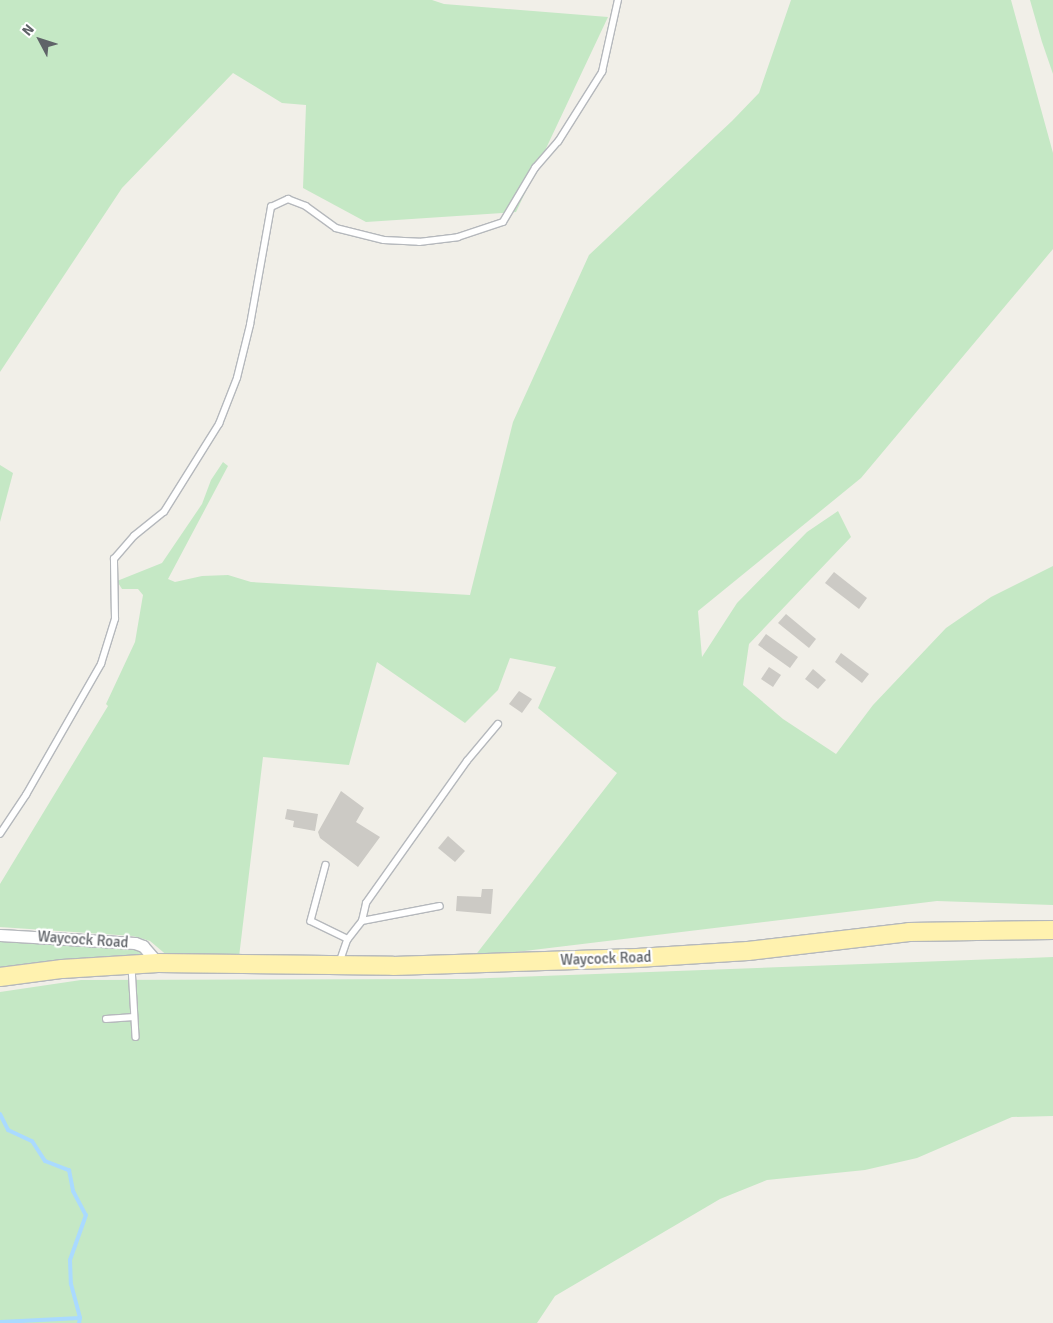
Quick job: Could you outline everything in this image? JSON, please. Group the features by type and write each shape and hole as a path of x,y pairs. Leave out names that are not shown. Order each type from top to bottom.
{"main road":[{"name":"Waycock Road","path":"0,977 62,969 158,963 339,966 442,965 679,956 748,951 900,932 967,929 1053,930"}],"street":[{"name":"Waycock Road","path":"0,935 135,943 143,946 158,963"}],"lane":[{"path":"0,834 26,795 101,664 115,619 114,559 134,536 164,512 219,424 237,378 250,325 265,231 272,207 288,199 306,206 336,228 384,240 419,242 458,237 503,222 536,168 558,142 602,72 618,0"},
{"path":"339,966 348,939 362,921 366,903 467,761 498,724"},
{"path":"326,865 311,921 348,939"},
{"path":"362,921 440,906"},
{"path":"132,964 136,1037"},
{"path":"106,1020 134,1017"}],"green space":[{"path":"0,0 432,0 444,4 608,17 516,212 366,222 303,188 306,105 282,103 233,73 122,188 0,372"},
{"path":"791,0 1011,0 1053,153 1053,249 861,478 698,611 702,657 737,603 807,532 838,511 851,537 749,644 743,685 783,719 836,754 873,705 946,628 991,597 1053,566 1053,905 937,901 474,957 617,773 538,708 556,667 510,658 498,690 465,723 377,662 349,765 263,757 239,957 169,957 150,941 133,936 0,927 0,884 108,706 106,704 135,642 143,595 138,589 122,589 117,581 162,563 202,504 211,480 223,462 228,466 168,579 175,582 202,576 228,575 251,582 470,595 513,422 589,255 732,121 759,93"},
{"path":"1030,0 1053,0 1053,74 1042,42"},
{"path":"0,465 13,473 0,522"},
{"path":"0,938 135,949 141,951 141,954 140,956 0,971"},
{"path":"1053,957 1053,1116 1012,1117 917,1158 865,1170 767,1180 720,1199 555,1296 537,1323 0,1323 0,992 81,980 464,979"}],"building":[{"path":"834,572 867,598 859,609 825,583"},
{"path":"786,614 816,639 809,648 778,623"},
{"path":"766,634 798,657 790,668 758,645"},
{"path":"841,653 869,674 862,683 835,662"},
{"path":"769,667 781,675 773,687 761,679"},
{"path":"813,669 826,680 818,689 805,679"},
{"path":"519,691 532,699 522,713 509,704"},
{"path":"341,791 364,808 356,822 380,837 358,867 320,838 318,832"},
{"path":"287,809 318,814 315,831 293,827 294,821 285,819"},
{"path":"448,836 465,851 455,862 438,848"},
{"path":"482,889 493,889 491,914 456,911 457,896 481,897"}],"waterway":[{"path":"0,1114 8,1130 32,1141 45,1161 69,1170 73,1191 86,1215 70,1260 71,1284 80,1318"},
{"path":"0,1322 80,1318 79,1323"}]}
